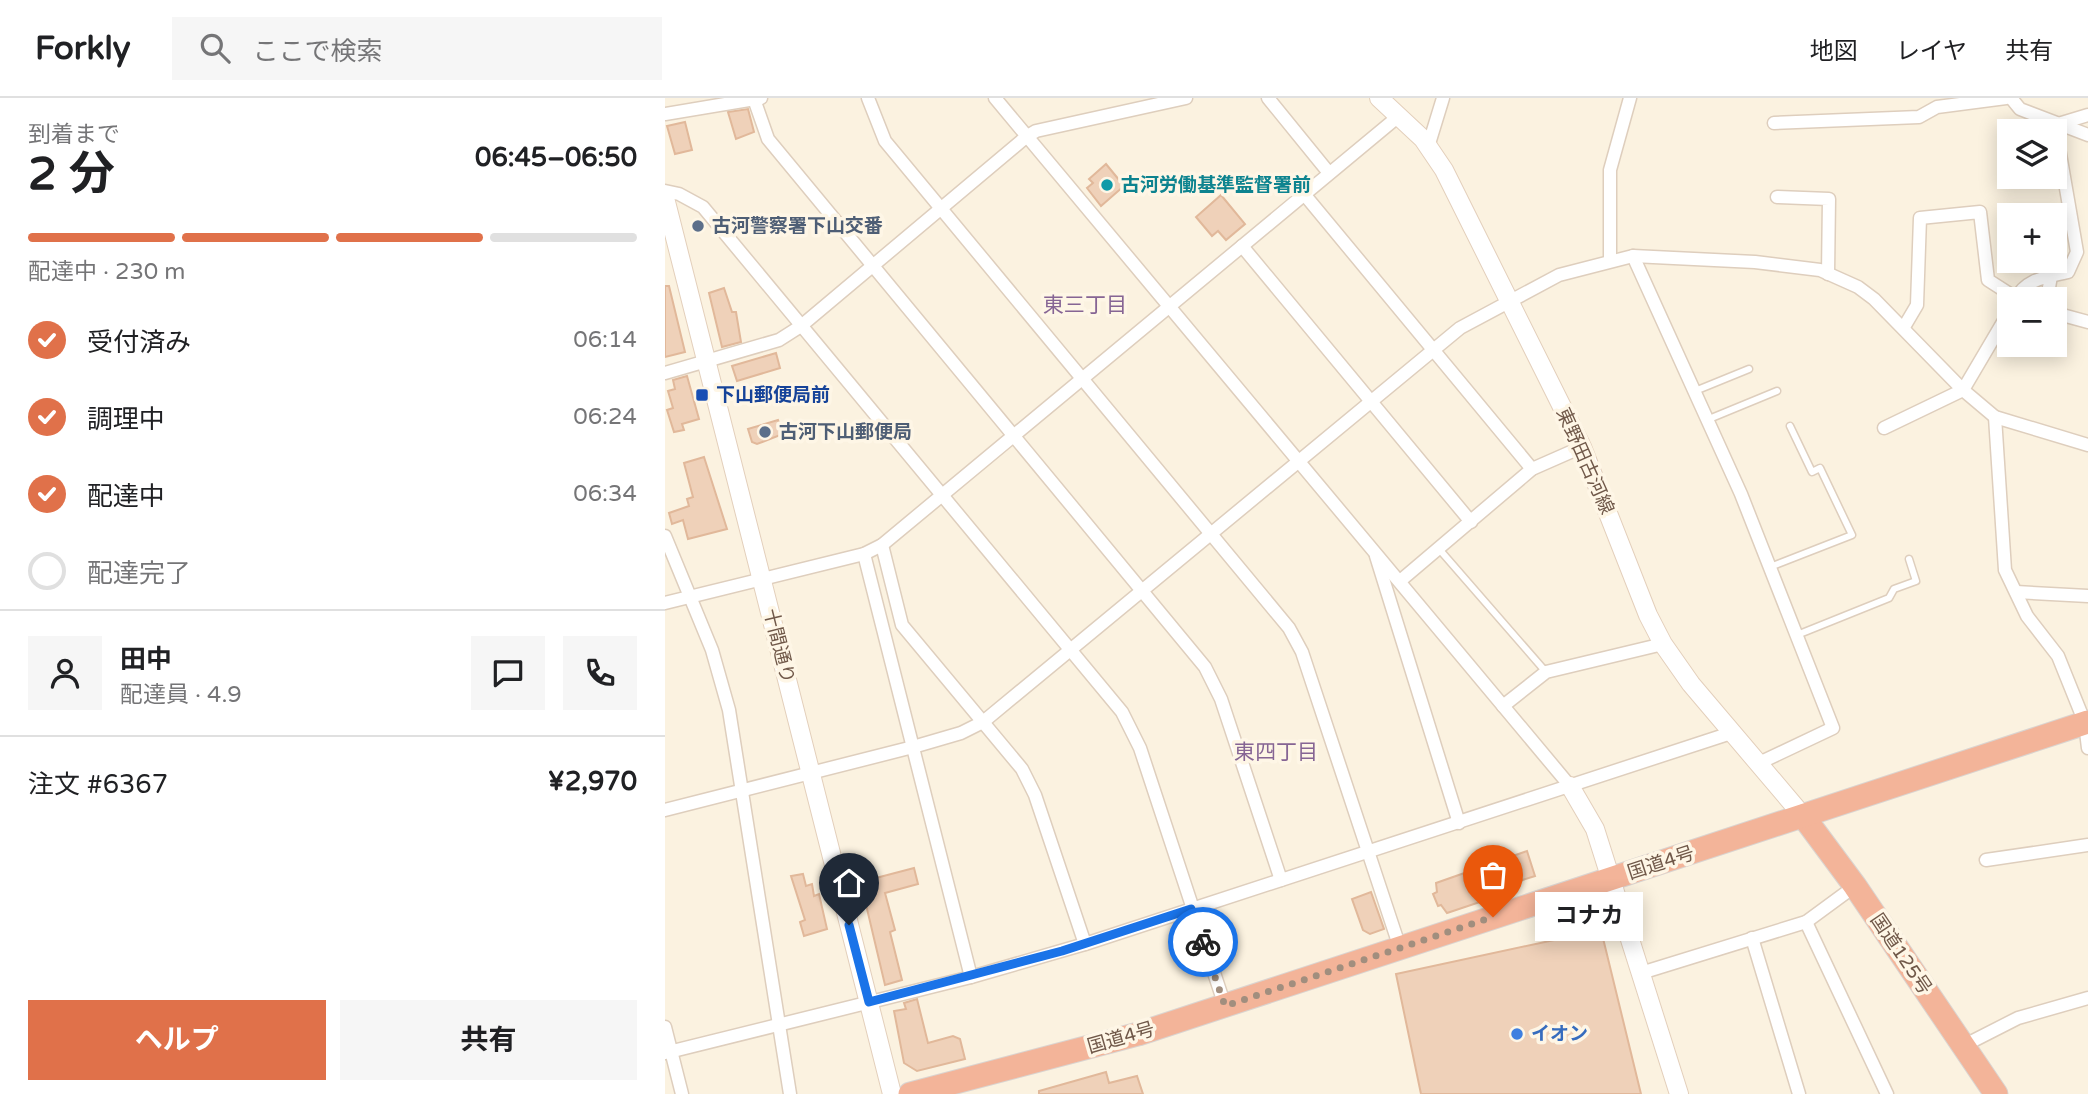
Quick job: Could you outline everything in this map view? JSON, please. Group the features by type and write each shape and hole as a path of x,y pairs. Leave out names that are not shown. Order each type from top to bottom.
{"highway":[{"name":"国道4号","path":"910,1094 1055,1058 1225,1006 2087,723"},
{"name":"国道125号","path":"1803,816 1855,886 1996,1094"}],"street":[{"path":"868,98 873,117 885,141 1211,533 1295,639 1400,948"},
{"path":"995,98 1570,786 1588,813 1612,878 1679,1094"},
{"path":"665,373 779,340 801,326 1036,131 1166,100 1186,98"},
{"path":"1268,98 1329,173"},
{"name":"東野田古河線","path":"1379,98 1400,115 1429,147 1444,170 1582,447 1663,644 1691,684 1803,816"},
{"path":"1429,147 1443,98"},
{"path":"1610,259 1610,170 1630,98"},
{"path":"1774,123 1919,117 1937,107 2008,98 2020,110 2041,119"},
{"path":"665,114 758,99 768,139 1205,667 1214,682 1280,880"},
{"path":"665,603 864,554 882,545 1400,115"},
{"path":"2067,121 2088,115"},
{"path":"2067,129 2088,135"},
{"path":"2024,287 2035,280 2069,272 2077,252 2066,189"},
{"path":"665,191 694,200 703,207 1122,712 1140,748 1225,1006"},
{"path":"1304,194 1532,469"},
{"path":"1777,197 1829,199 1828,274"},
{"name":"十間通り","path":"665,198 892,1094"},
{"path":"1904,327 1917,305 1920,218 1980,212 1988,280 1998,287"},
{"path":"1242,246 1471,522"},
{"path":"1633,256 1709,419 1833,728 1757,764"},
{"path":"665,810 913,747 961,733 983,722 1460,328 1559,275 1610,259 1633,256 1768,264 1828,274 1858,287 1904,327 1963,390 1996,417 2088,445"},
{"path":"2050,287 2052,276"},
{"path":"2067,316 2088,322"},
{"path":"1884,428 1963,390 1997,332"},
{"path":"1996,417 2005,570 2027,616 2059,656 2087,723 2088,748"},
{"path":"1400,581 1532,469 1582,447"},
{"path":"665,536 691,597 720,678 742,790 790,1094"},
{"path":"882,545 902,625 1022,769 1035,795 1085,944"},
{"path":"1375,552 1382,584 1459,823"},
{"path":"864,554 971,977"},
{"path":"2016,592 2088,596"},
{"path":"1503,706 1546,672 1663,644"},
{"path":"668,1053 971,977 1085,944 1731,733"},
{"path":"1986,860 2088,845"},
{"path":"1641,973 1806,922 1855,886"},
{"path":"1806,922 1887,1094"},
{"path":"1752,938 1799,1094"},
{"path":"1963,1046 2018,1018 2088,998"},
{"path":"665,1027 668,1053 683,1094"}],"lane":[{"path":"1695,391 1749,369"},
{"path":"1709,419 1777,391"},
{"path":"1770,567 1852,535 1820,468 1812,471 1790,426"},
{"path":"1439,549 1546,672"},
{"path":"1797,635 1889,598 1894,589 1916,580 1909,559"}],"building":[{"path":"748,109 754,132 736,139 728,112"},
{"path":"685,122 692,150 675,154 667,126"},
{"name":"古河労働基準監督署前","path":"1106,164 1124,186 1101,206 1087,188 1093,183 1089,179"},
{"path":"1221,195 1245,224 1226,240 1218,231 1212,236 1196,217"},
{"path":"665,286 669,286 685,352 665,357"},
{"path":"724,288 732,312 736,312 741,342 722,347 709,293"},
{"path":"776,353 780,368 737,381 732,366"},
{"path":"687,376 699,419 682,424 684,430 674,432 667,410 673,408 668,391 675,389 673,380"},
{"path":"778,420 783,434 757,444 752,442 748,429"},
{"path":"704,457 727,529 688,539 683,520 672,524 669,513 689,506 687,499 693,497 684,463"},
{"path":"1527,851 1535,876 1510,884 1513,891 1447,913 1441,905 1438,906 1433,894 1437,892 1436,883"},
{"path":"914,868 918,884 885,893 895,930 890,932 902,980 885,985 859,875 875,871 876,878"},
{"path":"803,874 806,886 812,884 814,896 819,894 827,929 804,936 800,922 805,920 791,876"},
{"path":"1371,892 1384,929 1370,934 1363,930 1352,899"},
{"name":"イオン","path":"1601,930 1641,1094 1421,1094 1396,974"},
{"path":"917,999 928,1043 953,1036 960,1039 965,1059 917,1071 904,1063 894,1011 906,1009 904,1003"},
{"path":"1106,1072 1109,1083 1137,1076 1143,1094 1039,1094 1039,1091"}],"way so far":[{"path":"1203,942 1225,1006 1493,917"}],"place":[{"name":"古河労働基準監督署前","path":"1107,185"},
{"name":"古河警察署下山交番","path":"698,226"},
{"name":"下山郵便局前","path":"702,395"},
{"name":"古河下山郵便局","path":"765,432"},
{"name":"コナカ","path":"1493,917"},
{"name":"イオン","path":"1517,1034"}],"district":[{"name":"東三丁目","path":"1085,305"},
{"name":"東四丁目","path":"1276,752"}],"route":[{"path":"849,925 869,1002 1062,951 1191,909 1203,942"}]}
